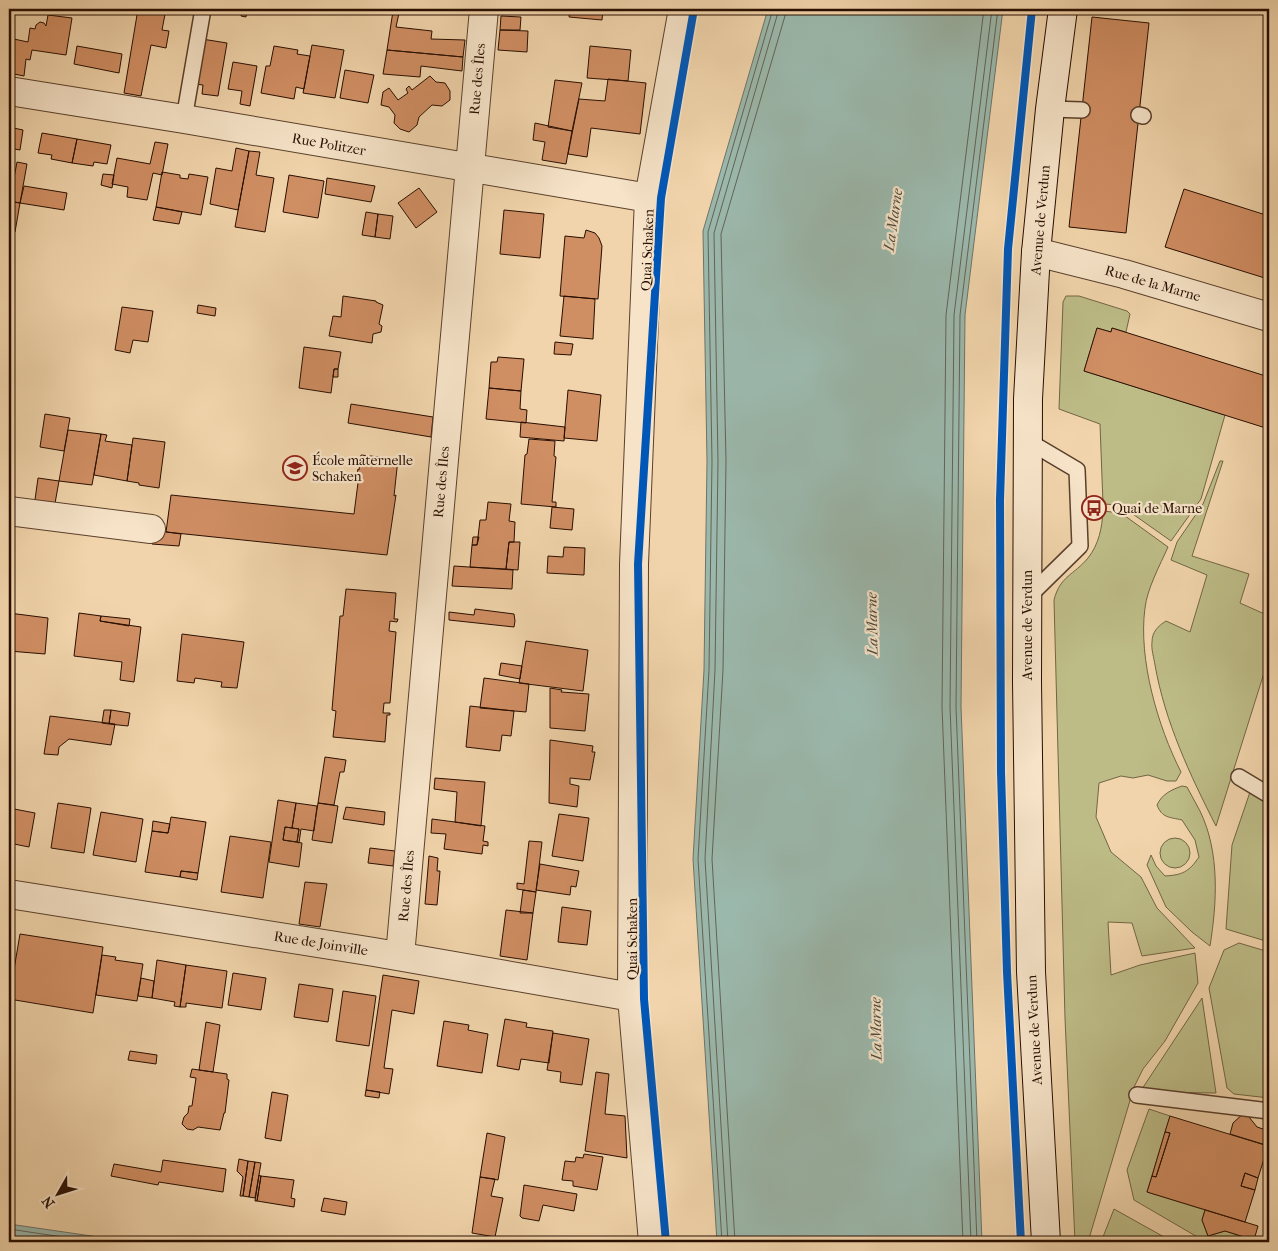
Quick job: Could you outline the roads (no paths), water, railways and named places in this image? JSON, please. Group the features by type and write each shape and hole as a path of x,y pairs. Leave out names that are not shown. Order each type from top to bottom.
{"street":[{"name":"Rue des Îles","path":"400,956 484,9"},
{"name":"Quai Schaken","path":"653,1242 632,997 634,564 649,198 683,9"},
{"name":"Avenue de Verdun","path":"1046,1242 1031,972 1027,598 1028,399 1036,252 1050,109 1063,9"},
{"name":"Rue Politzer","path":"9,92 184,119 649,198"},
{"name":"Rue de la Marne","path":"1036,252 1124,274 1269,317"},
{"path":"9,510 151,529"},
{"name":"Rue de Joinville","path":"9,894 400,956 632,997"}],"lane":[{"path":"184,119 203,9"},
{"path":"1050,109 1082,110"},
{"path":"1027,598 1080,546 1076,470 1028,442"},
{"path":"1239,777 1269,795"},
{"path":"1137,1095 1269,1110"}],"water":[{"name":"La Marne","path":"768,9 1003,9 965,315 961,707 982,1242 717,1242 693,859 704,670 707,461 703,231"},
{"path":"9,1224 133,1242 9,1242"}],"place":[{"name":"École maternelle Schaken","path":"295,468"},
{"name":"Quai de Marne","path":"1094,508"}]}
